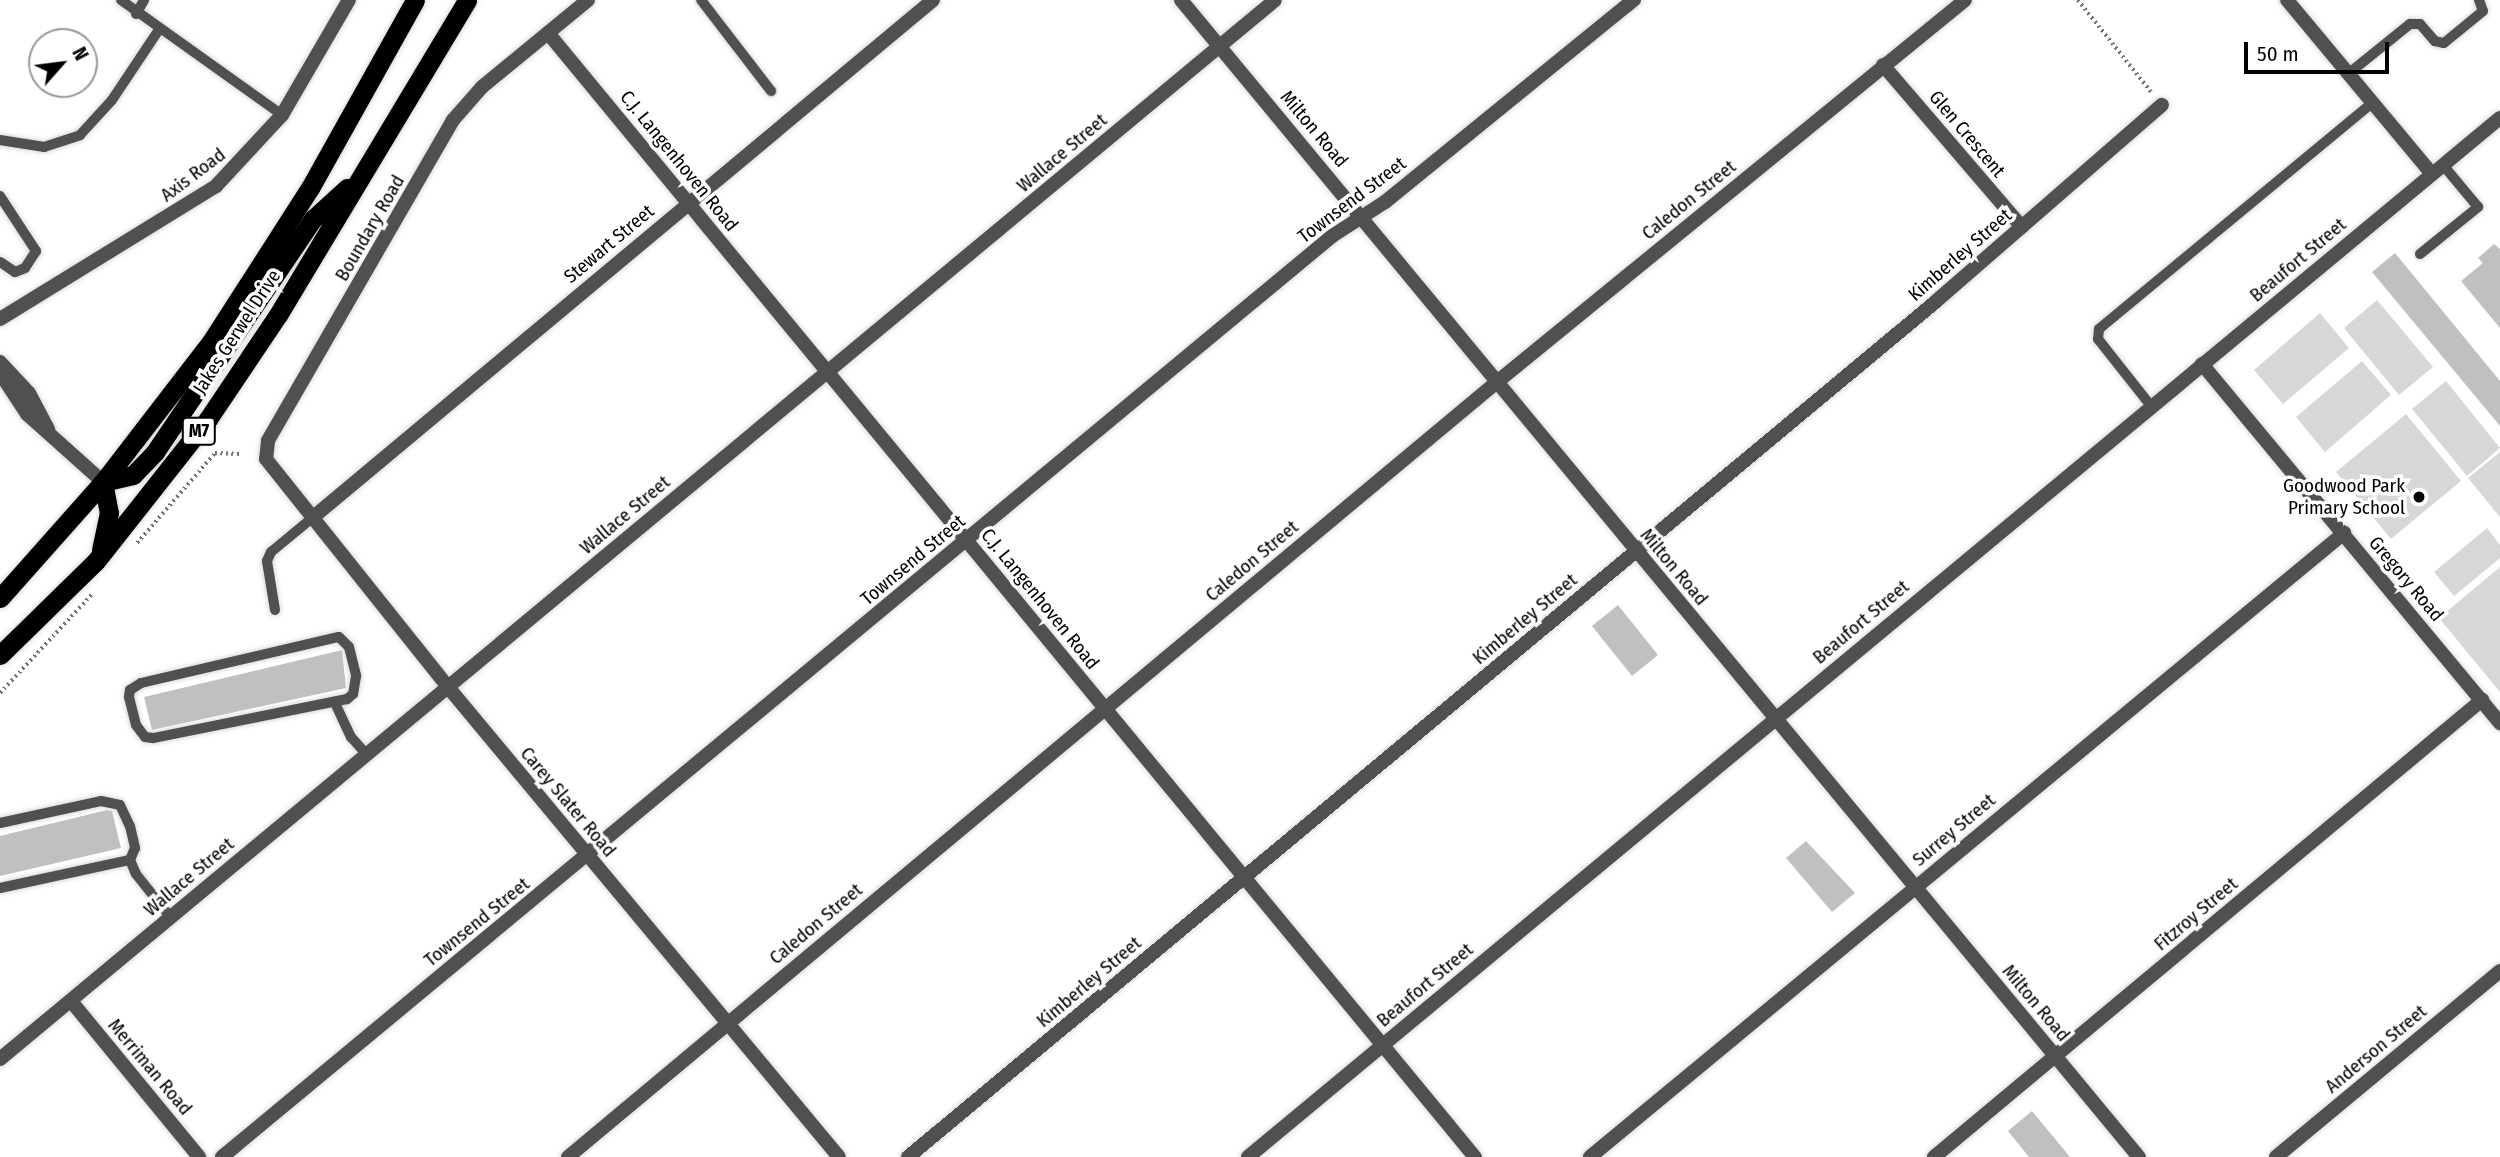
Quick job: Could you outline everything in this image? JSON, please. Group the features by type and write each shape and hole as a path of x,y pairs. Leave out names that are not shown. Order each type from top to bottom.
{"highway":[{"name":"Jakes Gerwel Drive","path":"0,598 103,482 211,342 310,188 415,0"},
{"name":"Jakes Gerwel Drive","path":"0,655 96,561 208,419 362,178 467,0"},
{"path":"96,561 108,522 103,482 133,475 155,452 313,219 362,178"}],"street":[{"name":"Axis Road","path":"0,319 216,186 282,115 349,0"},
{"name":"Boundary Road","path":"270,468 264,449 268,440 453,120 482,87 588,0"},
{"name":"Stewart Street","path":"310,519 933,0"},
{"name":"Milton Road","path":"1181,0 2138,1157"},
{"name":"Wallace Street","path":"0,1059 1275,0"},
{"name":"Townsend Street","path":"222,1157 1360,217 1385,202 1634,0"},
{"name":"Caledon Street","path":"568,1157 1497,382 1965,0"},
{"path":"2287,0 2372,103 2438,170"},
{"name":"C.J. Langenhoven Road","path":"548,33 1104,708 1385,1044 1475,1157"},
{"name":"Glen Crescent","path":"1883,65 2022,227"},
{"name":"Kimberley Street","path":"908,1157 2022,227 2162,105"},
{"name":"Beaufort Street","path":"1248,1157 2500,118"},
{"path":"0,362 29,393 48,429"},
{"name":"Gregory Road","path":"2202,364 2500,723"},
{"path":"0,373 17,403 103,482"},
{"name":"Carey Slater Road","path":"270,468 587,856 839,1157"},
{"name":"Surrey Street","path":"1590,1157 2344,533"},
{"name":"Fitzroy Street","path":"1934,1157 2482,700"},
{"name":"Anderson Street","path":"2276,1157 2500,971"},
{"name":"Merriman Road","path":"71,1001 199,1157"}],"lane":[{"path":"121,0 158,31 282,115"},
{"path":"136,14 144,0"},
{"path":"701,0 771,91"},
{"path":"2348,74 2410,24 2420,24 2435,40 2444,43 2483,11 2479,0"},
{"path":"0,140 44,147 80,135 112,100 158,31"},
{"path":"2151,406 2098,339 2099,329 2372,103"},
{"path":"2420,254 2478,207 2438,170"},
{"path":"0,196 36,251 34,260 15,272 0,262"},
{"path":"275,610 267,561 271,552 310,519"},
{"path":"339,637 349,647 356,685 353,694 335,702 153,738 145,737 136,725 129,697 130,690 141,683 339,637"},
{"path":"335,702 351,737 367,755"},
{"path":"0,823 111,800 125,811 135,848 130,860 146,891 171,918"},
{"path":"0,888 130,860"}],"path":[{"path":"2078,0 2162,105"}],"shaded area":[{"path":"2377,300 2433,367 2399,395 2344,328"},
{"path":"2320,313 2349,348 2283,404 2254,370"},
{"path":"2362,361 2391,395 2325,452 2296,417"},
{"path":"2446,381 2500,448 2467,476 2412,409"},
{"path":"2406,414 2461,481 2391,539 2336,472"},
{"path":"2500,452 2500,517 2468,478"},
{"path":"2487,528 2500,545 2500,558 2454,596 2434,572"},
{"path":"2500,567 2500,692 2439,618"}],"building":[{"path":"2494,244 2500,249 2500,328 2461,281 2483,263 2478,258"},
{"path":"2395,253 2500,381 2500,426 2372,272"},
{"path":"1618,605 1658,655 1632,676 1592,626"},
{"path":"342,650 346,688 152,730 144,697"},
{"path":"112,811 121,848 0,876 0,836"},
{"path":"1806,841 1855,893 1832,912 1786,858"},
{"path":"2032,1111 2070,1157 2029,1157 2008,1131"}],"place":[{"name":"Goodwood Park Primary School","path":"2419,497"}]}
